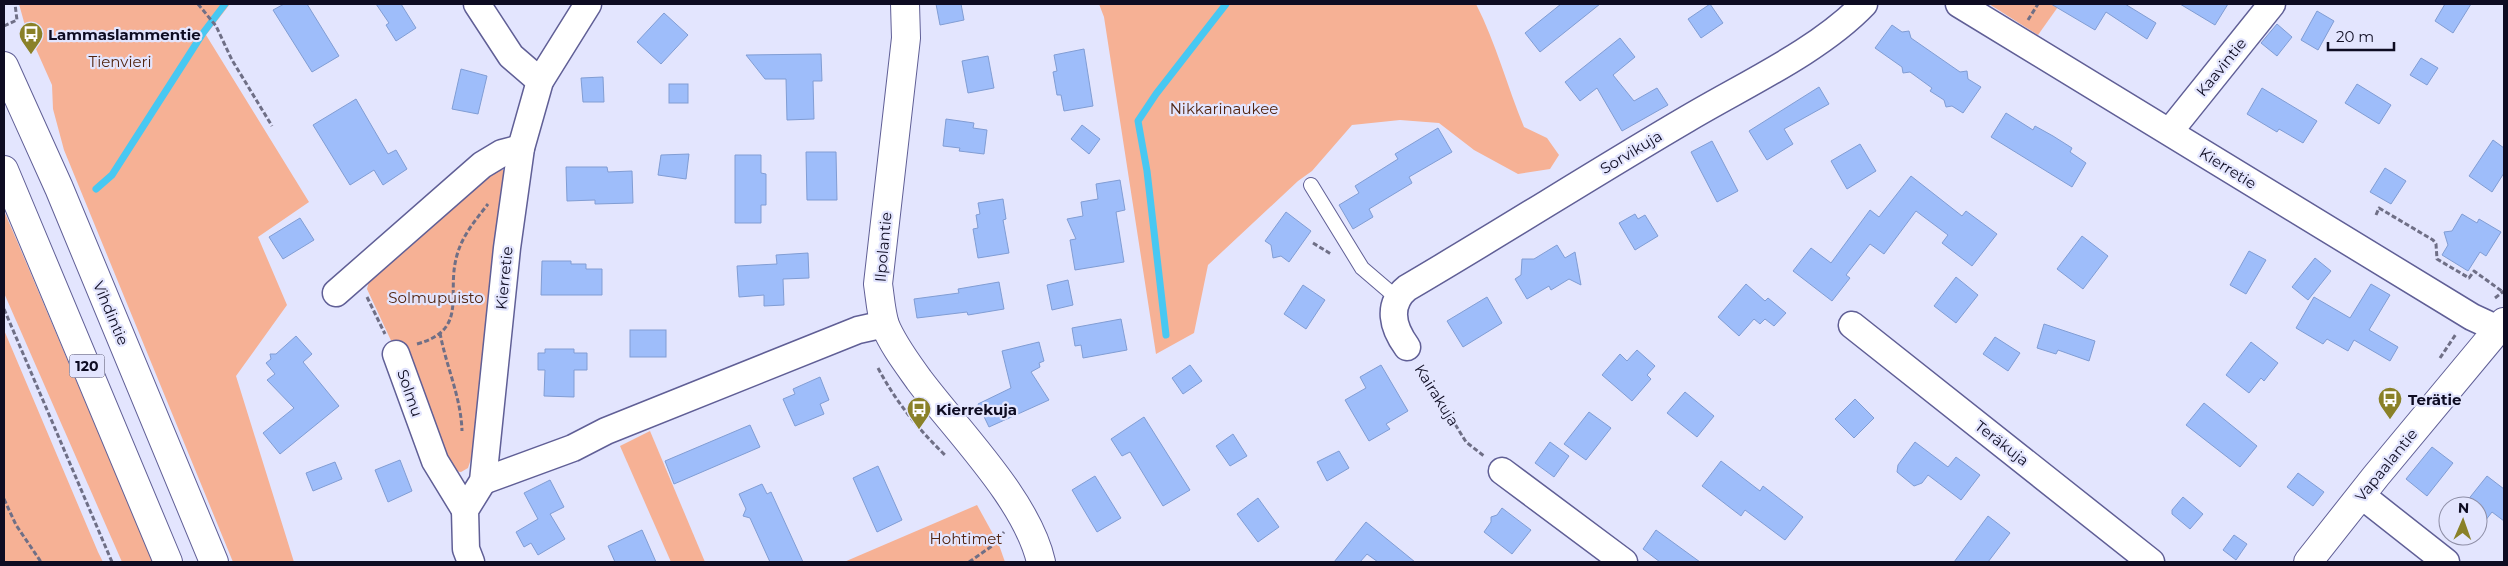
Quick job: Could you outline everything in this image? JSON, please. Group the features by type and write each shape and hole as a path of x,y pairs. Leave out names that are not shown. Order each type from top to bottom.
{"main road":[{"name":"Ilpolantie","path":"905,4 906,38 878,284 885,324 901,355 946,416 1002,484 1022,517 1039,551 1041,562"},
{"name":"Vihdintie","path":"4,66 62,197 214,562"},
{"name":"120","path":"4,170 168,562"},
{"name":"Vapaalantie","path":"2308,562 2501,326"}],"street":[{"path":"477,4 511,56 540,82"},
{"name":"Kierretie","path":"465,510 483,481 507,248 521,148 540,82 588,4"},
{"name":"Sorvikuja","path":"1397,298 1407,288 1572,187 1775,68 1845,23 1864,4"},
{"name":"Kierretie","path":"1959,4 2472,317 2501,326"},
{"name":"Kaavintie","path":"2170,131 2272,4"},
{"path":"344,286 482,165 502,153 521,148"},
{"name":"Kairakuja","path":"1397,298 1393,308 1393,319 1397,334 1407,347"},
{"path":"483,481 573,448 606,431 858,330 885,324"},
{"name":"Teräkuja","path":"1852,325 2151,562"},
{"name":"Solmu","path":"394,351 435,461 465,510"},
{"path":"1502,471 1624,562"},
{"path":"2361,495 2446,562"},
{"path":"465,510 466,549 471,562"}],"lane":[{"path":"1311,185 1362,268 1397,298"}],"path":[{"path":"4,26 17,20 15,4"},
{"path":"198,4 216,26 232,60 272,126"},
{"path":"344,286 368,298 394,351 433,339 449,322 455,295 455,261 464,235 490,201"},
{"path":"2376,215 2379,208 2433,240 2436,244 2437,258 2469,278 2474,271 2503,292"},
{"path":"4,309 112,562"},
{"path":"440,332 446,362 457,394 462,436"},
{"name":"Kairakuja","path":"1407,347 1466,442 1502,471"},
{"path":"4,499 16,525 41,562"},
{"path":"969,562 992,546 1008,527"}],"green space":[{"name":"Tienvieri","path":"19,4 230,4 206,35 309,202 258,237 287,305 236,376 294,562 233,562 64,150 53,109 52,85 24,22"},
{"name":"Nikkarinaukee","path":"1099,4 1476,4 1490,34 1524,127 1547,138 1559,155 1550,169 1518,174 1474,150 1439,123 1400,120 1352,125 1312,171 1298,181 1208,265 1194,333 1156,354 1104,17"},
{"path":"1989,4 2060,4 2038,35"},
{"name":"Solmupuisto","path":"496,170 503,170 508,174 475,447 468,468 461,472 454,471 449,465 367,289 369,281"},
{"path":"4,211 153,562 122,562 4,293"},
{"path":"4,330 98,552 103,562 4,562"},
{"path":"650,431 705,562 671,562 620,446"},
{"name":"Hohtimet","path":"977,505 999,545 1005,562 844,562"}],"building":[{"path":"284,4 307,4 339,56 312,72 273,10"},
{"path":"376,4 401,4 416,28 396,41 386,25 389,23"},
{"path":"936,4 961,4 964,20 940,25"},
{"path":"1561,4 1600,4 1540,52 1525,33"},
{"path":"1710,4 1723,23 1701,38 1688,19"},
{"path":"2051,4 2125,4 2156,23 2147,39 2106,12 2095,30"},
{"path":"2180,4 2228,4 2215,25"},
{"path":"2445,4 2471,4 2453,33 2435,21"},
{"path":"2317,11 2334,21 2318,50 2301,40"},
{"path":"664,13 688,35 661,64 637,42"},
{"path":"2277,24 2292,37 2277,56 2261,43"},
{"path":"1892,25 1902,32 1909,31 1911,38 1960,72 1967,71 1968,79 1981,87 1963,113 1952,106 1946,107 1944,100 1930,91 1932,88 1910,72 1903,73 1902,67 1875,48"},
{"path":"1620,38 1635,57 1613,75 1634,101 1657,88 1668,105 1622,131 1597,88 1580,101 1565,82"},
{"path":"1084,49 1093,106 1064,111 1061,95 1057,95 1053,72 1057,71 1054,55"},
{"path":"821,54 822,81 813,81 814,119 787,120 786,79 765,79 746,55"},
{"path":"988,56 994,88 968,93 962,61"},
{"path":"2421,58 2438,68 2427,85 2410,75"},
{"path":"461,69 487,76 478,114 452,109"},
{"path":"603,77 604,102 583,102 581,78"},
{"path":"669,84 688,84 688,103 669,103"},
{"path":"2357,84 2391,105 2379,124 2345,103"},
{"path":"1819,87 1829,104 1784,129 1793,144 1767,160 1749,131"},
{"path":"2262,88 2317,121 2303,143 2279,129 2277,132 2247,114"},
{"path":"356,99 388,154 396,150 407,169 383,185 374,170 350,185 313,125"},
{"path":"2006,113 2033,130 2035,126 2053,136 2072,148 2070,152 2086,163 2072,187 1991,137"},
{"path":"946,119 974,123 973,128 987,130 984,154 959,151 960,148 943,146"},
{"path":"1082,125 1100,139 1089,154 1071,139"},
{"path":"1438,128 1452,152 1409,177 1412,183 1369,209 1373,217 1353,229 1339,205 1359,193 1355,186 1398,159 1395,154"},
{"path":"2493,140 2504,148 2504,173 2492,192 2469,176"},
{"path":"1712,141 1738,191 1717,202 1691,152"},
{"path":"1860,144 1876,171 1847,189 1831,161"},
{"path":"806,152 836,152 837,200 807,200"},
{"path":"689,154 686,179 658,175 661,155"},
{"path":"735,155 761,155 761,173 766,174 766,205 761,205 761,223 735,223"},
{"path":"566,167 607,167 608,172 632,171 633,203 595,204 595,200 567,201"},
{"path":"2385,168 2406,181 2391,204 2370,192"},
{"path":"1911,176 1962,216 1966,211 1997,234 1972,266 1942,243 1948,235 1916,211 1884,254 1870,244 1846,275 1850,278 1832,301 1793,271 1811,248 1831,263 1870,210 1879,217"},
{"path":"1120,180 1125,210 1116,212 1124,262 1075,270 1070,240 1076,239 1067,219 1083,216 1081,202 1098,199 1096,184"},
{"path":"1003,199 1006,219 1003,220 1009,253 978,258 973,229 978,228 976,215 980,214 978,203"},
{"path":"1286,212 1311,231 1289,262 1281,256 1273,258 1271,245 1265,241"},
{"path":"1635,214 1638,219 1645,215 1658,236 1635,250 1619,223"},
{"path":"2462,214 2477,223 2479,219 2501,232 2486,256 2480,252 2468,271 2442,255 2448,245 2444,232 2452,231"},
{"path":"300,218 314,240 283,259 269,237"},
{"path":"2082,236 2108,256 2083,289 2057,269"},
{"path":"1557,245 1565,258 1575,252 1581,285 1569,279 1551,290 1549,286 1527,299 1515,279 1521,275 1522,259 1534,259"},
{"path":"2249,251 2266,260 2246,294 2230,285"},
{"path":"808,253 809,278 783,279 784,305 764,306 764,295 739,297 737,266 777,264 776,255"},
{"path":"2315,258 2331,271 2308,300 2292,287"},
{"path":"542,261 571,261 571,264 586,264 586,269 602,269 602,295 541,295"},
{"path":"1956,277 1978,295 1956,323 1934,306"},
{"path":"1068,280 1073,305 1052,310 1047,285"},
{"path":"999,282 1004,309 968,315 967,312 917,318 914,299 959,293 958,289"},
{"path":"1746,284 1765,301 1768,298 1786,313 1774,326 1765,319 1760,324 1754,319 1739,336 1718,317"},
{"path":"2371,284 2390,295 2369,330 2398,347 2390,361 2354,340 2348,351 2327,339 2323,344 2296,328 2314,297 2350,318"},
{"path":"1303,285 1325,300 1306,329 1284,314"},
{"path":"1487,297 1502,323 1463,347 1447,321"},
{"path":"1121,319 1127,350 1083,358 1081,345 1075,346 1072,328"},
{"path":"2044,324 2095,341 2089,361 2058,350 2056,354 2037,348"},
{"path":"630,330 666,330 666,357 630,357"},
{"path":"296,336 312,354 303,362 339,406 280,454 263,433 294,408 267,380 275,374 266,363 271,359 270,354 276,354"},
{"path":"1995,337 2020,353 2008,371 1983,354"},
{"path":"1039,342 1044,361 1039,363 1040,367 1031,372 1049,400 989,427 978,404 1011,388 1002,351"},
{"path":"2251,342 2278,363 2264,381 2261,378 2249,393 2226,375"},
{"path":"545,349 574,349 574,353 587,353 587,370 574,370 574,397 544,396 545,370 538,370 538,353 545,353"},
{"path":"1637,350 1655,366 1647,375 1651,379 1632,401 1602,375 1620,354 1627,361"},
{"path":"1190,365 1202,381 1183,394 1172,378"},
{"path":"1381,365 1408,411 1386,424 1390,429 1369,441 1345,400 1366,388 1360,377"},
{"path":"820,377 829,400 820,404 824,414 795,426 783,399 795,394 793,389"},
{"path":"1685,392 1714,416 1697,437 1667,413"},
{"path":"1855,399 1874,418 1854,438 1835,419"},
{"path":"2204,403 2257,446 2240,467 2186,425"},
{"path":"1589,412 1611,428 1586,460 1564,444"},
{"path":"1144,417 1190,490 1163,506 1130,452 1122,456 1111,439"},
{"path":"750,425 760,447 674,484 665,461"},
{"path":"1233,434 1247,456 1230,466 1216,446"},
{"path":"1550,442 1569,456 1554,477 1535,463"},
{"path":"1915,442 1948,467 1956,457 1980,475 1961,500 1928,475 1922,483 1914,486 1897,472 1898,465"},
{"path":"2432,447 2453,463 2427,496 2406,479"},
{"path":"1339,451 1349,468 1327,481 1317,462"},
{"path":"400,460 412,491 388,502 375,470"},
{"path":"1721,461 1760,491 1763,486 1803,517 1785,540 1745,510 1741,516 1702,486"},
{"path":"335,462 342,479 313,491 306,473"},
{"path":"878,466 902,520 877,532 853,478"},
{"path":"2298,473 2324,492 2313,506 2287,487"},
{"path":"1095,476 1121,518 1097,532 1072,490"},
{"path":"2487,476 2504,489 2504,521 2492,512 2488,517 2488,496 2471,496"},
{"path":"550,480 564,507 550,514 565,539 538,555 531,543 524,547 516,532 538,519 524,493"},
{"path":"762,484 767,494 771,492 803,562 770,562 750,518 743,516 746,509 739,494"},
{"path":"2183,497 2203,514 2190,529 2172,514 2172,510"},
{"path":"1258,498 1279,527 1258,542 1237,514"},
{"path":"1502,508 1531,530 1512,554 1484,532 1491,522 1491,517 1497,515"},
{"path":"1988,516 2010,533 1988,562 1954,562"},
{"path":"1366,522 1415,562 1378,562 1367,554 1360,562 1334,562"},
{"path":"642,530 656,562 615,562 608,546"},
{"path":"1656,530 1700,562 1660,562 1643,549"},
{"path":"2234,535 2247,544 2236,560 2223,550"}],"waterway":[{"path":"96,189 112,175 203,33 225,4"},
{"path":"1166,335 1147,171 1138,121 1156,94 1226,4"}],"place":[{"name":"Lammaslammentie","path":"31,55"},
{"name":"Terätie","path":"2390,420"},
{"name":"Kierrekuja","path":"919,430"}]}
